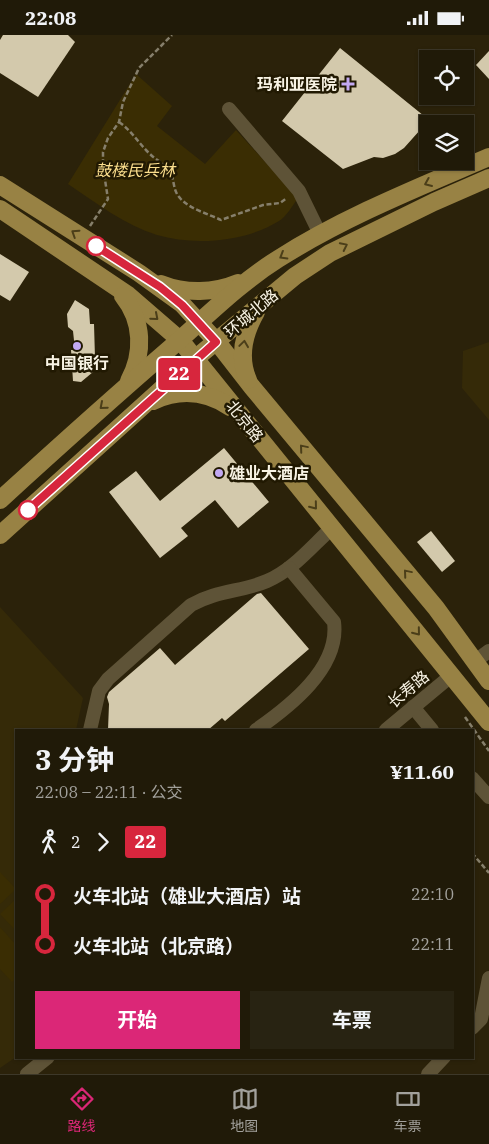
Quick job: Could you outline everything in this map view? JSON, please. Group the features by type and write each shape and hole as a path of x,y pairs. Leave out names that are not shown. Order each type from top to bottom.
{"main road":[{"name":"环城北路","path":"0,500 120,391 238,288 259,272 320,234 394,198 489,157"},
{"name":"环城北路","path":"0,535 196,359 295,276 330,253 434,202 489,178"},
{"name":"北京路","path":"0,185 139,273 182,305 199,322 436,609 489,681"},
{"name":"北京路","path":"0,209 113,284 146,309 180,340 489,722"},
{"path":"139,273 165,285 190,291 203,291 230,286 259,272"},
{"path":"113,284 128,301 140,333 139,355 136,367 127,384 120,391"},
{"path":"252,387 244,365 244,342 250,322 262,304"},
{"path":"144,406 169,395 196,393 216,398 237,411"}],"street":[{"path":"229,109 299,191 320,234"},
{"path":"90,729 99,691 108,679 191,605 205,597 266,582 289,567 332,528"},
{"path":"257,729 309,686 318,675 333,644 334,622 289,567"},
{"path":"474,662 489,651"},
{"name":"长寿路","path":"387,729 452,675"},
{"path":"413,707 431,729"},
{"path":"474,780 489,797"},
{"path":"474,1026 481,1019 489,978"},
{"path":"27,1074 46,1059"},
{"path":"428,1074 442,1059"}],"path":[{"path":"82,238 108,199 103,167 103,151 108,138 119,122 123,101 139,68 172,35"},
{"path":"119,122 130,130 153,157 170,170 174,189 180,198 221,220 263,205 280,203 299,191"},
{"path":"474,855 489,873"}],"shaded area":[{"path":"489,342 489,420 462,388 463,351"},
{"path":"0,607 83,698 76,729 15,729 15,1058 0,1068"}],"green space":[{"name":"鼓楼民兵林","path":"136,74 172,106 157,126 205,164 236,130 298,198 284,217 266,228 235,238 203,241 172,238 145,231 111,213 68,184"},
{"path":"0,872 15,890 0,904"},
{"path":"15,900 15,930 0,914"},
{"path":"0,927 15,944 15,979 12,982 0,969"}],"building":[{"path":"3,35 68,35 75,42 38,97 0,73 0,40"},
{"name":"玛利亚医院","path":"340,48 423,115 419,115 419,131 404,148 395,154 383,158 374,157 343,169 282,121"},
{"path":"489,51 489,79 476,65"},
{"path":"0,254 29,272 10,301 0,295"},
{"path":"75,300 89,309 90,324 94,324 95,358 92,358 93,372 81,382 73,381 71,350 75,350 73,331 68,327 67,314"},
{"path":"224,448 269,502 238,528 215,500 181,528 188,536 160,558 109,492 136,471 160,501"},
{"path":"431,531 455,561 442,572 417,542"},
{"path":"261,593 309,649 225,721 222,718 209,729 108,729 109,704 107,697 109,692 160,648 175,665 257,594"}],"bus line":[{"name":"22","path":"28,510 216,342 182,305 160,287 96,246"}],"place":[{"name":"玛利亚医院","path":"348,84"},
{"name":"中国银行","path":"77,346"},
{"name":"雄业大酒店","path":"219,473"}]}
